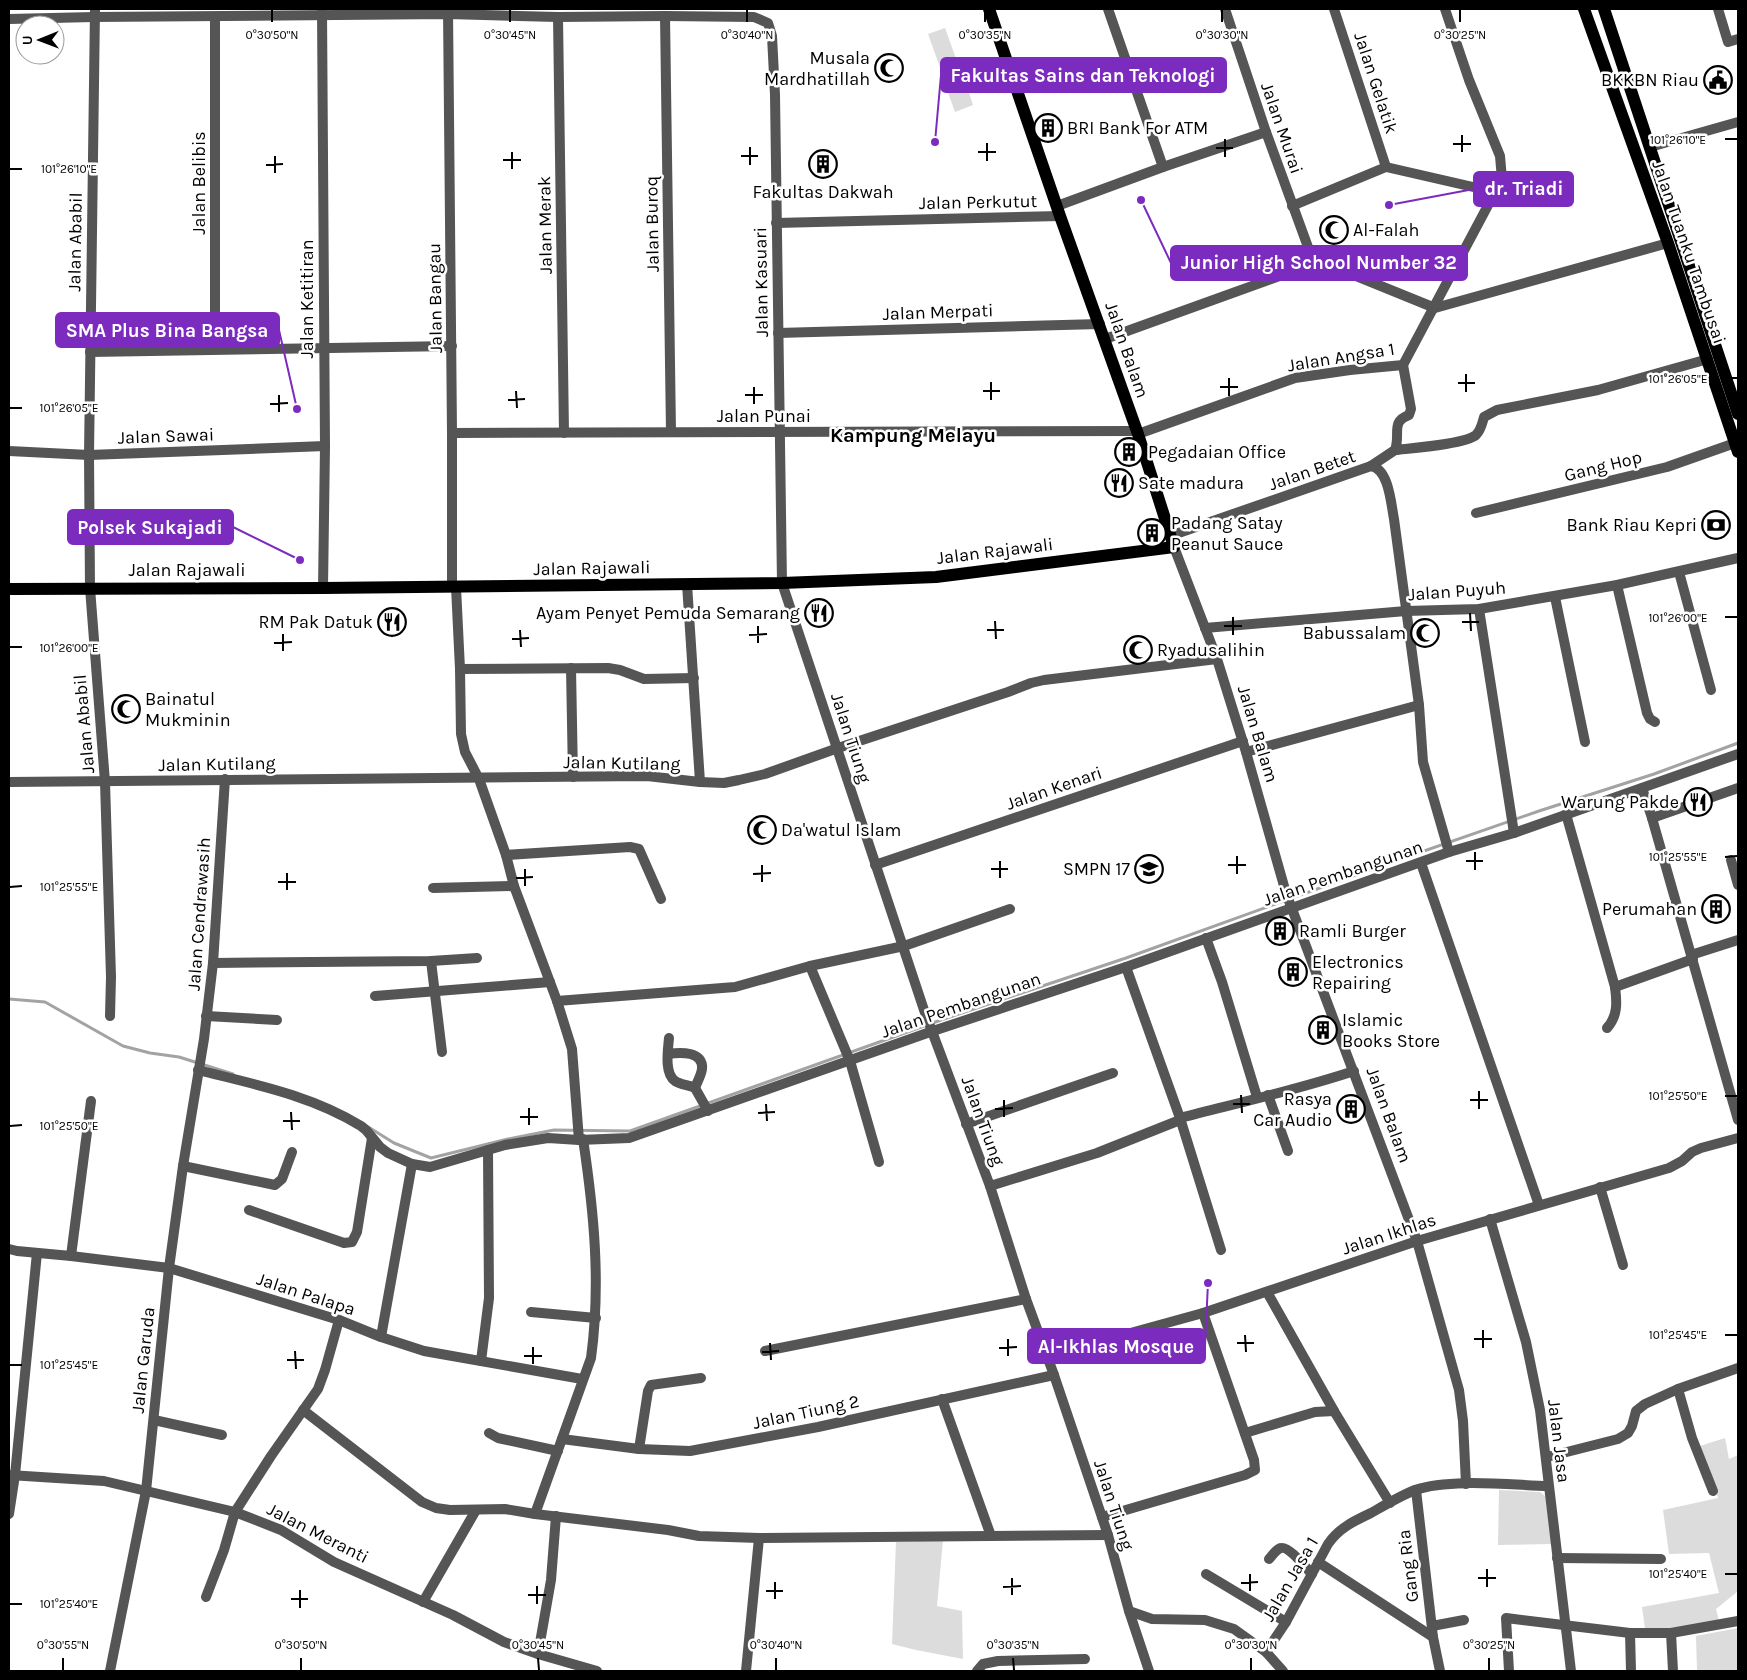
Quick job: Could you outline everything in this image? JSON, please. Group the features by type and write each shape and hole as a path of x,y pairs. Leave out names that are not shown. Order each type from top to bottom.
{"main road":[{"name":"Jalan Balam","path":"989,9 1100,324 1172,542"},
{"name":"Jalan Tuanku Tambusai","path":"1584,9 1668,243 1737,447"},
{"name":"Jalan Tuanku Tambusai","path":"1604,9 1738,414"},
{"name":"Jalan Rajawali","path":"9,589 782,583 936,576 1172,542"}],"street":[{"path":"1108,9 1163,167"},
{"name":"Jalan Murai","path":"1225,9 1266,132 1312,258"},
{"name":"Jalan Gelatik","path":"1334,9 1386,167"},
{"name":"Jalan Angsa 1","path":"1137,432 1295,378 1404,365 1502,179 1500,156 1469,80 1445,9"},
{"path":"1718,9 1728,42 1738,38"},
{"name":"Jalan Kasuari","path":"9,19 94,13 215,17 322,12 448,12 558,17 580,12 666,16 754,17 768,23 772,36 775,95 782,583"},
{"name":"Jalan Ketitiran","path":"322,12 325,446 323,588"},
{"name":"Jalan Bangau","path":"448,12 454,587 460,669 461,734 465,752 479,779 506,855 514,886 558,1001 572,1048 576,1116 592,1194 597,1269 596,1318 591,1358 535,1514"},
{"name":"Jalan Ababil","path":"94,13 89,455 90,588 105,782 112,977 110,1016"},
{"name":"Jalan Buroq","path":"666,16 671,432"},
{"name":"Jalan Belibis","path":"215,17 215,349"},
{"name":"Jalan Merak","path":"558,17 564,432"},
{"path":"1650,147 1738,122"},
{"name":"Jalan Perkutut","path":"776,223 1059,211 1163,167 1266,132"},
{"path":"1292,206 1386,167 1495,192"},
{"path":"1104,339 1299,269 1312,258 1435,308 1668,243"},
{"name":"Jalan Merpati","path":"778,333 1100,324"},
{"path":"90,352 452,346"},
{"path":"1371,466 1395,450 1462,441 1475,436 1480,429 1484,417 1498,410 1598,390 1708,359"},
{"path":"1395,450 1398,440 1398,421 1409,415 1411,409 1404,365"},
{"name":"Jalan Punai","path":"452,433 1137,432"},
{"name":"Jalan Sawai","path":"9,451 89,455 325,446"},
{"name":"Gang Hop","path":"1476,513 1667,467 1737,447"},
{"name":"Jalan Betet","path":"1172,542 1371,466 1376,467 1383,473 1389,492 1406,610 1419,705 1423,762 1450,852"},
{"name":"Jalan Balam","path":"1172,542 1205,628 1243,741 1291,908 1417,1241 1459,1390 1464,1420 1466,1484"},
{"name":"Jalan Puyuh","path":"1205,628 1406,610 1478,609 1617,586 1738,558"},
{"path":"1679,572 1711,690"},
{"name":"Jalan Tiung","path":"782,583 924,1010 990,1186 1026,1299 1102,1517 1129,1611 1149,1671"},
{"path":"687,584 700,782"},
{"path":"1617,586 1648,717 1655,722"},
{"path":"1555,596 1585,742"},
{"path":"1478,609 1513,832"},
{"name":"Jalan Kutilang","path":"9,782 647,776 724,783 756,776 1044,680 1216,659"},
{"path":"571,668 572,777"},
{"path":"460,669 614,668 639,678 694,678"},
{"path":"1246,752 1419,705"},
{"name":"Jalan Kenari","path":"875,865 1243,741"},
{"name":"Jalan Pembangunan","path":"198,1069 310,1101 353,1121 366,1130 388,1153 423,1167 436,1167 513,1143 548,1138 617,1138 638,1136 706,1109 759,1092 849,1058 1126,966 1421,862 1738,754"},
{"name":"Jalan Cendrawasih","path":"201,1050 213,963 225,779"},
{"path":"1642,788 1738,1120"},
{"path":"1652,818 1738,788"},
{"path":"1566,814 1615,987 1617,1004 1615,1017 1607,1028"},
{"path":"506,855 630,847 639,849 661,899"},
{"path":"1731,860 1738,885"},
{"path":"1421,862 1538,1205"},
{"path":"433,888 514,886"},
{"path":"558,1001 735,988 810,966 904,946 1010,909"},
{"path":"1206,938 1257,1097"},
{"path":"1615,987 1738,940"},
{"path":"213,963 431,961 477,958"},
{"path":"431,961 442,1052"},
{"path":"810,966 849,1058 879,1162"},
{"path":"1126,966 1180,1119 1220,1250"},
{"path":"375,996 550,982"},
{"path":"206,1016 277,1020"},
{"path":"669,1038 668,1054 671,1076 676,1081 697,1092 706,1109"},
{"name":"Jalan Garuda","path":"110,1671 146,1491 169,1268 201,1050"},
{"path":"668,1054 691,1053 698,1058 701,1062 702,1070 697,1092"},
{"path":"990,1186 1097,1153 1180,1119 1257,1097 1313,1084 1354,1071"},
{"path":"966,1124 1113,1073"},
{"path":"1268,1095 1288,1151"},
{"path":"71,1256 91,1102"},
{"path":"249,1210 344,1243 352,1242 357,1232 372,1138"},
{"name":"Jalan Ikhlas","path":"1047,1356 1203,1313 1417,1241 1669,1168 1701,1148 1738,1138"},
{"path":"481,1360 489,1298 488,1150"},
{"path":"183,1166 275,1185 282,1179 292,1152"},
{"path":"381,1337 412,1164"},
{"path":"1600,1187 1623,1265"},
{"name":"Jalan Jasa","path":"1490,1219 1526,1342 1540,1410 1571,1671"},
{"name":"Jalan Palapa","path":"12,1252 71,1256 169,1268 339,1320 381,1337 424,1350 582,1379"},
{"path":"9,1514 37,1253"},
{"path":"1267,1292 1334,1411 1390,1503"},
{"path":"765,1351 1026,1299"},
{"path":"531,1312 596,1318"},
{"path":"1102,1517 1253,1473 1256,1468 1203,1313"},
{"path":"206,1597 224,1550 235,1512 318,1389 339,1320"},
{"path":"1546,1457 1618,1439 1628,1433 1636,1411 1645,1404 1678,1389 1738,1368"},
{"name":"Jalan Tiung 2","path":"562,1439 639,1449 690,1451 818,1427 1054,1375"},
{"path":"639,1449 648,1391 651,1385 701,1378"},
{"path":"1678,1389 1692,1438 1713,1491"},
{"path":"942,1399 991,1536"},
{"path":"303,1410 422,1502 436,1508 450,1510 506,1509 668,1530 699,1536 759,1538 1108,1535"},
{"path":"1245,1433 1315,1412 1334,1411"},
{"path":"154,1420 222,1435"},
{"path":"489,1433 498,1438 558,1452"},
{"name":"Jalan Meranti","path":"12,1475 104,1481 235,1512 281,1530 334,1562 423,1602 504,1642 597,1671"},
{"name":"Jalan Jasa 1","path":"1266,1652 1286,1622 1334,1535 1346,1526 1416,1490 1443,1485 1466,1484 1548,1486"},
{"name":"Gang Ria","path":"1416,1490 1439,1671"},
{"path":"423,1602 476,1510"},
{"path":"538,1654 551,1580 556,1516"},
{"path":"746,1671 759,1538"},
{"path":"1269,1559 1278,1549 1283,1548 1288,1550 1312,1574"},
{"path":"1557,1558 1661,1559"},
{"path":"1318,1562 1433,1632 1464,1620"},
{"path":"1206,1574 1286,1622"},
{"path":"1129,1611 1152,1619 1205,1620 1234,1629 1266,1652 1283,1671"},
{"path":"1508,1671 1506,1618 1630,1633 1671,1633 1738,1621"},
{"path":"1630,1633 1631,1671"},
{"path":"1671,1633 1673,1671"},
{"path":"977,1671 983,1664 998,1661 1085,1659"}],"shaded area":[{"path":"945,28 958,64 941,70 928,34"},
{"path":"960,66 973,105 955,112 941,73"},
{"path":"1725,1438 1729,1459 1738,1455 1738,1591 1716,1609 1719,1621 1675,1628 1645,1628 1642,1607 1719,1593 1709,1553 1669,1554 1663,1510 1718,1498 1700,1446"},
{"path":"1499,1490 1540,1492 1545,1496 1552,1544 1498,1545"},
{"path":"943,1540 937,1606 962,1611 963,1659 892,1644 896,1542"},
{"path":"1738,1628 1738,1671 1697,1671 1696,1636"}],"waterway":[{"path":"370,1128 394,1143 431,1158 554,1130 630,1131 941,1020 1126,958 1378,867 1539,811 1654,774 1738,743"},
{"path":"9,999 45,1002 123,1046 150,1053 179,1057 233,1074"}],"place":[{"name":"Musala Mardhatillah","path":"889,68"},
{"name":"BKKBN Riau","path":"1718,80"},
{"name":"BRI Bank For ATM","path":"1048,128"},
{"name":"Fakultas Sains dan Teknologi","path":"935,142"},
{"name":"Fakultas Dakwah","path":"823,164"},
{"name":"Junior High School Number 32","path":"1141,200"},
{"name":"dr. Triadi","path":"1389,205"},
{"name":"Al-Falah","path":"1334,230"},
{"name":"SMA Plus Bina Bangsa","path":"297,409"},
{"name":"Pegadaian Office","path":"1129,452"},
{"name":"Sate madura","path":"1119,483"},
{"name":"Bank Riau Kepri","path":"1716,525"},
{"name":"Padang Satay Peanut Sauce","path":"1152,533"},
{"name":"Polsek Sukajadi","path":"300,560"},
{"name":"Ayam Penyet Pemuda Semarang","path":"819,613"},
{"name":"RM Pak Datuk","path":"392,622"},
{"name":"Babussalam","path":"1425,633"},
{"name":"Ryadusalihin","path":"1138,650"},
{"name":"Bainatul Mukminin","path":"126,709"},
{"name":"Warung Pakde","path":"1698,802"},
{"name":"Da'watul Islam","path":"762,830"},
{"name":"SMPN 17","path":"1149,869"},
{"name":"Perumahan","path":"1716,909"},
{"name":"Ramli Burger","path":"1280,931"},
{"name":"Electronics Repairing","path":"1293,972"},
{"name":"Islamic Books Store","path":"1323,1030"},
{"name":"Rasya Car Audio","path":"1351,1109"},
{"name":"Al-Ikhlas Mosque","path":"1208,1283"}],"district":[{"name":"Kampung Melayu","path":"913,435"}]}
